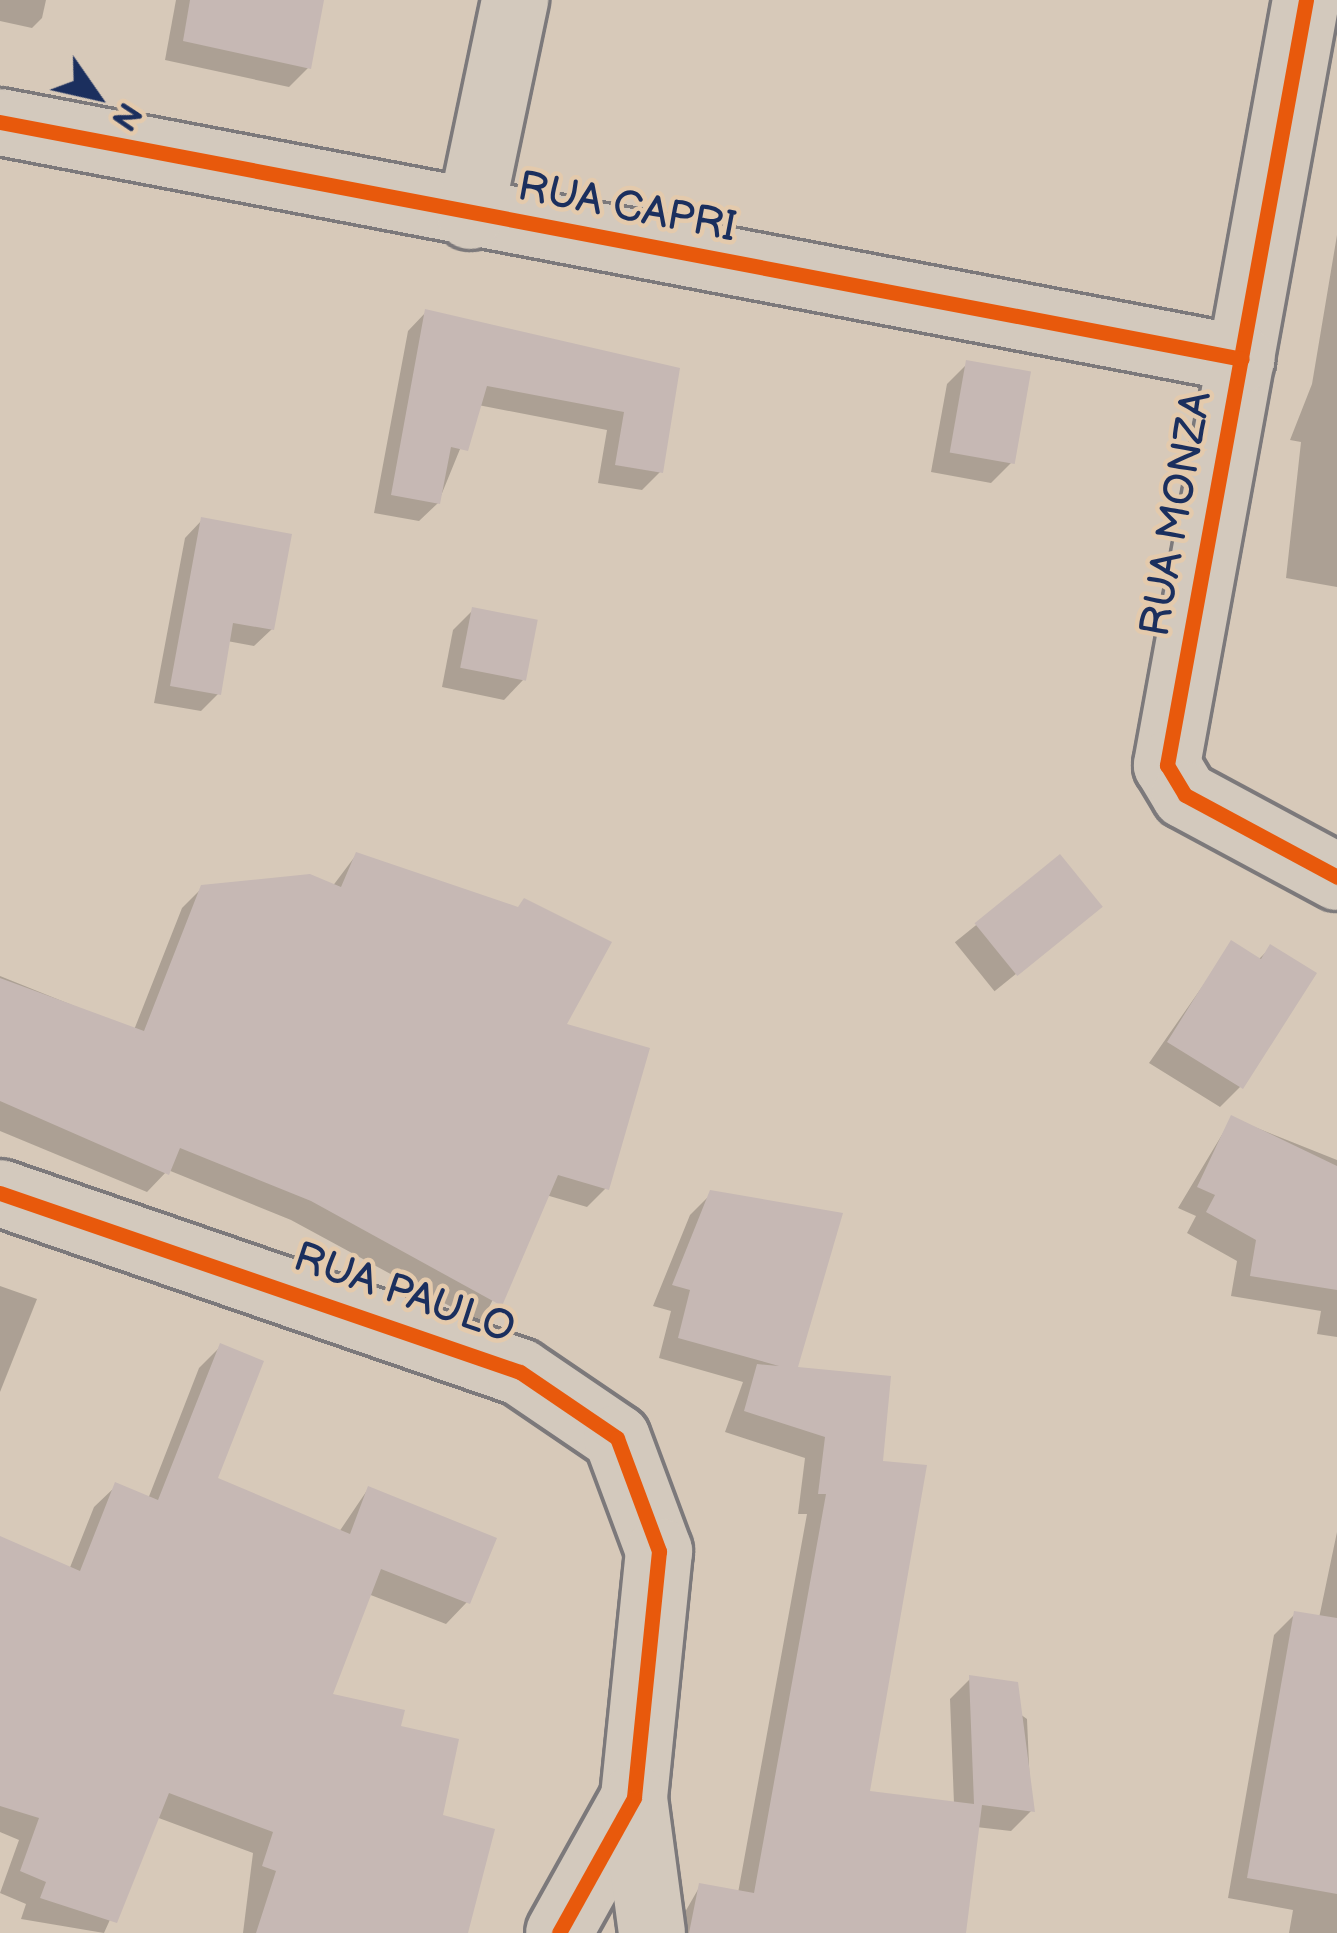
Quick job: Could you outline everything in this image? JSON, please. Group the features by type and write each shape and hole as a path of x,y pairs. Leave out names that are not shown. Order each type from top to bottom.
{"street":[{"path":"470,216 514,0"},
{"name":"RUA MONZA","path":"1306,0 1167,765 1185,795 1337,877"},
{"name":"RUA CAPRI","path":"0,122 470,216 1242,359"},
{"name":"RUA PAULO","path":"0,1193 520,1372 617,1438 659,1551 634,1798 652,1933"},
{"name":"RUA PAULO","path":"559,1933 634,1798"}],"building":[{"path":"190,0 324,0 311,69 183,41"},
{"path":"425,309 680,368 663,473 615,465 624,412 487,386 468,451 451,447 440,504 391,495"},
{"path":"966,360 1031,371 1015,464 950,453"},
{"path":"201,517 292,534 274,630 233,623 221,695 170,686"},
{"path":"472,607 538,620 526,681 460,668"},
{"path":"356,852 518,907 524,898 612,942 567,1024 650,1048 609,1190 558,1175 502,1306 311,1201 180,1148 169,1175 0,1101 0,978 144,1031 201,885 310,874 341,887"},
{"path":"1060,854 1103,907 1017,976 975,923"},
{"path":"1231,940 1261,959 1270,944 1317,973 1243,1089 1167,1042"},
{"path":"1231,1115 1337,1166 1337,1290 1250,1276 1256,1240 1206,1212 1215,1195 1197,1187"},
{"path":"710,1190 843,1213 798,1367 891,1376 883,1461 927,1465 870,1791 974,1804 969,1675 1018,1682 1035,1812 982,1805 966,1933 689,1933 699,1883 754,1893 826,1494 818,1494 825,1437 744,1411 757,1364 779,1366 678,1338 690,1290 672,1285"},
{"path":"220,1343 264,1361 218,1478 350,1534 368,1486 497,1538 470,1604 381,1569 333,1694 405,1710 401,1726 459,1739 443,1815 495,1829 468,1933 256,1933 276,1871 262,1866 273,1832 169,1793 117,1923 40,1898 46,1882 20,1871 39,1818 0,1806 0,1536 80,1571 115,1482 158,1500"},
{"path":"1294,1611 1337,1618 1337,1894 1247,1878"}],"cycle path":[{"path":"1306,0 1167,765 1185,795 1337,877"},
{"path":"0,122 1242,359"},
{"path":"0,1193 520,1372 617,1438 659,1551 634,1798 559,1933"}]}
